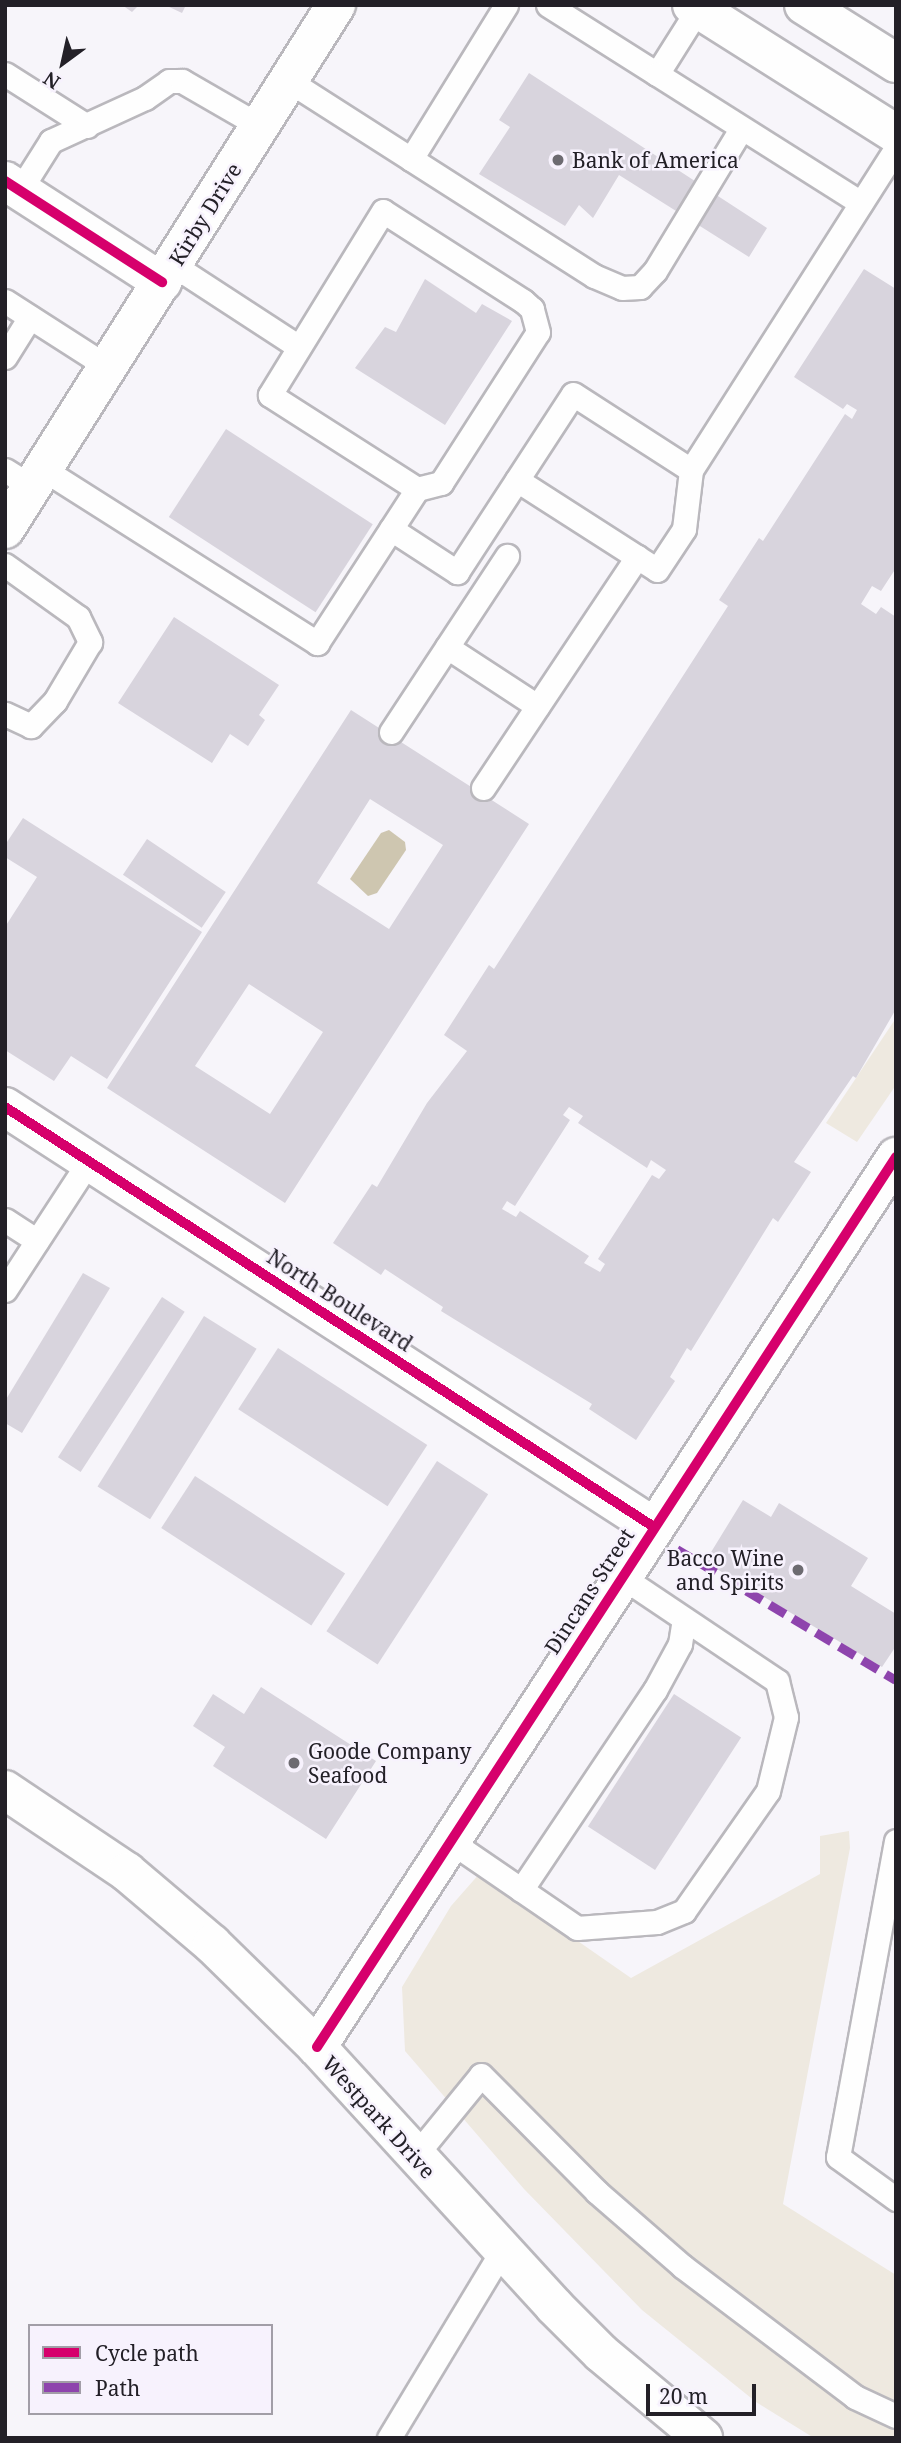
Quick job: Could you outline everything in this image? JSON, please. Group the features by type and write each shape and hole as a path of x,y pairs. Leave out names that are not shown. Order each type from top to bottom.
{"street":[{"name":"Kirby Drive","path":"5,529 27,475 108,366 335,5"},
{"path":"804,5 896,63"},
{"path":"695,7 896,134"},
{"path":"12,186 167,274"},
{"name":"North Boulevard","path":"5,1107 654,1527"},
{"name":"Dincans Street","path":"317,2047 896,1157"},
{"name":"Westpark Drive","path":"5,1790 167,1903 317,2047 501,2252 601,2353 704,2438"}],"lane":[{"path":"411,159 506,5"},
{"path":"548,5 861,203"},
{"path":"657,74 695,7"},
{"path":"5,74 87,126"},
{"path":"12,186 51,141 87,126 160,88 181,81 260,126"},
{"path":"289,81 594,276 622,288 639,287 655,271 741,129"},
{"path":"517,480 657,570 684,529 691,470 896,148"},
{"path":"27,475 317,643 417,489 441,483 538,332 537,320 523,300 383,211 271,395 417,489"},
{"path":"167,274 299,348"},
{"path":"5,301 108,366"},
{"path":"5,357 30,317"},
{"path":"391,529 457,572 573,394 691,470"},
{"path":"391,732 507,556"},
{"path":"483,788 637,557"},
{"path":"5,565 78,617 90,642 55,701 31,726 5,714"},
{"path":"447,647 537,706"},
{"path":"5,1290 89,1161"},
{"path":"5,1220 37,1241"},
{"path":"450,1841 577,1928 657,1922 684,1911 768,1791 786,1717 778,1681 621,1576"},
{"path":"521,1890 654,1690 680,1644 684,1620"},
{"path":"896,1841 838,2157 896,2199"},
{"path":"415,2156 481,2075 597,2192 682,2266 855,2397 896,2416"},
{"path":"389,2438 501,2252"}],"shaded area":[{"path":"389,830 405,842 406,850 377,893 368,896 350,879 381,833"},
{"path":"896,1018 896,1085 857,1142 826,1123"},
{"path":"849,1831 850,1848 783,2204 896,2275 896,2438 814,2438 756,2402 642,2310 524,2189 405,2051 402,1987 451,1906 480,1873 631,1978 820,1874 820,1836"}],"building":[{"path":"122,5 139,5 132,12"},
{"path":"165,5 186,5 182,13"},
{"name":"Bank of America","path":"529,73 767,228 749,257 619,175 593,218 579,205 565,226 479,174 510,127 499,120"},
{"path":"864,269 896,289 896,568 881,591 872,586 861,604 876,614 881,607 896,617 896,1009 856,1078 853,1076 794,1162 811,1172 778,1222 773,1218 691,1351 687,1348 670,1377 675,1381 636,1440 589,1409 592,1404 441,1311 443,1307 385,1269 381,1275 333,1243 372,1184 377,1187 427,1103 467,1051 444,1035 489,965 494,969 728,606 719,600 759,538 763,541 845,414 852,419 857,410 847,404 843,409 794,377","holes":["569,1107 583,1116 578,1123 647,1168 651,1160 666,1170 659,1179 652,1175 598,1259 605,1264 600,1272 584,1263 589,1256 520,1211 516,1217 502,1209 507,1201 515,1206 570,1120 563,1115"]},
{"path":"425,279 476,313 482,304 512,321 445,425 355,368 385,327 396,332"},
{"path":"226,429 373,524 316,612 169,517"},
{"path":"174,617 279,685 259,715 265,720 248,746 230,734 212,763 118,703"},
{"path":"351,710 529,824 285,1203 107,1088","holes":["370,799 443,845 389,929 317,883","249,984 323,1032 270,1114 195,1066"]},
{"path":"23,818 202,932 107,1079 71,1056 54,1081 5,1050 5,927 37,877 5,857 5,845"},
{"path":"147,839 226,892 202,928 123,875"},
{"path":"83,1273 110,1288 22,1433 5,1423 5,1401"},
{"path":"162,1297 185,1312 81,1472 58,1457"},
{"path":"204,1316 257,1349 150,1519 97,1486"},
{"path":"278,1348 427,1445 388,1506 238,1409"},
{"path":"437,1461 488,1494 378,1664 326,1631"},
{"path":"195,1476 345,1573 311,1625 161,1528"},
{"path":"743,1500 771,1517 779,1503 868,1558 851,1586 896,1614 896,1646 882,1667 705,1562"},
{"name":"Goode Company Seafood","path":"261,1687 376,1761 326,1839 213,1766 225,1747 193,1726 213,1694 244,1714"},
{"path":"674,1694 741,1738 655,1870 588,1827"}],"marked path":[{"path":"677,1549 896,1680"}],"cycle path":[{"path":"5,181 162,282"},
{"path":"5,1107 654,1527"},
{"path":"317,2047 896,1157"}],"place":[{"name":"Bank of America","path":"558,160"},
{"name":"Bacco Wine and Spirits","path":"798,1570"},
{"name":"Goode Company Seafood","path":"294,1763"}]}
